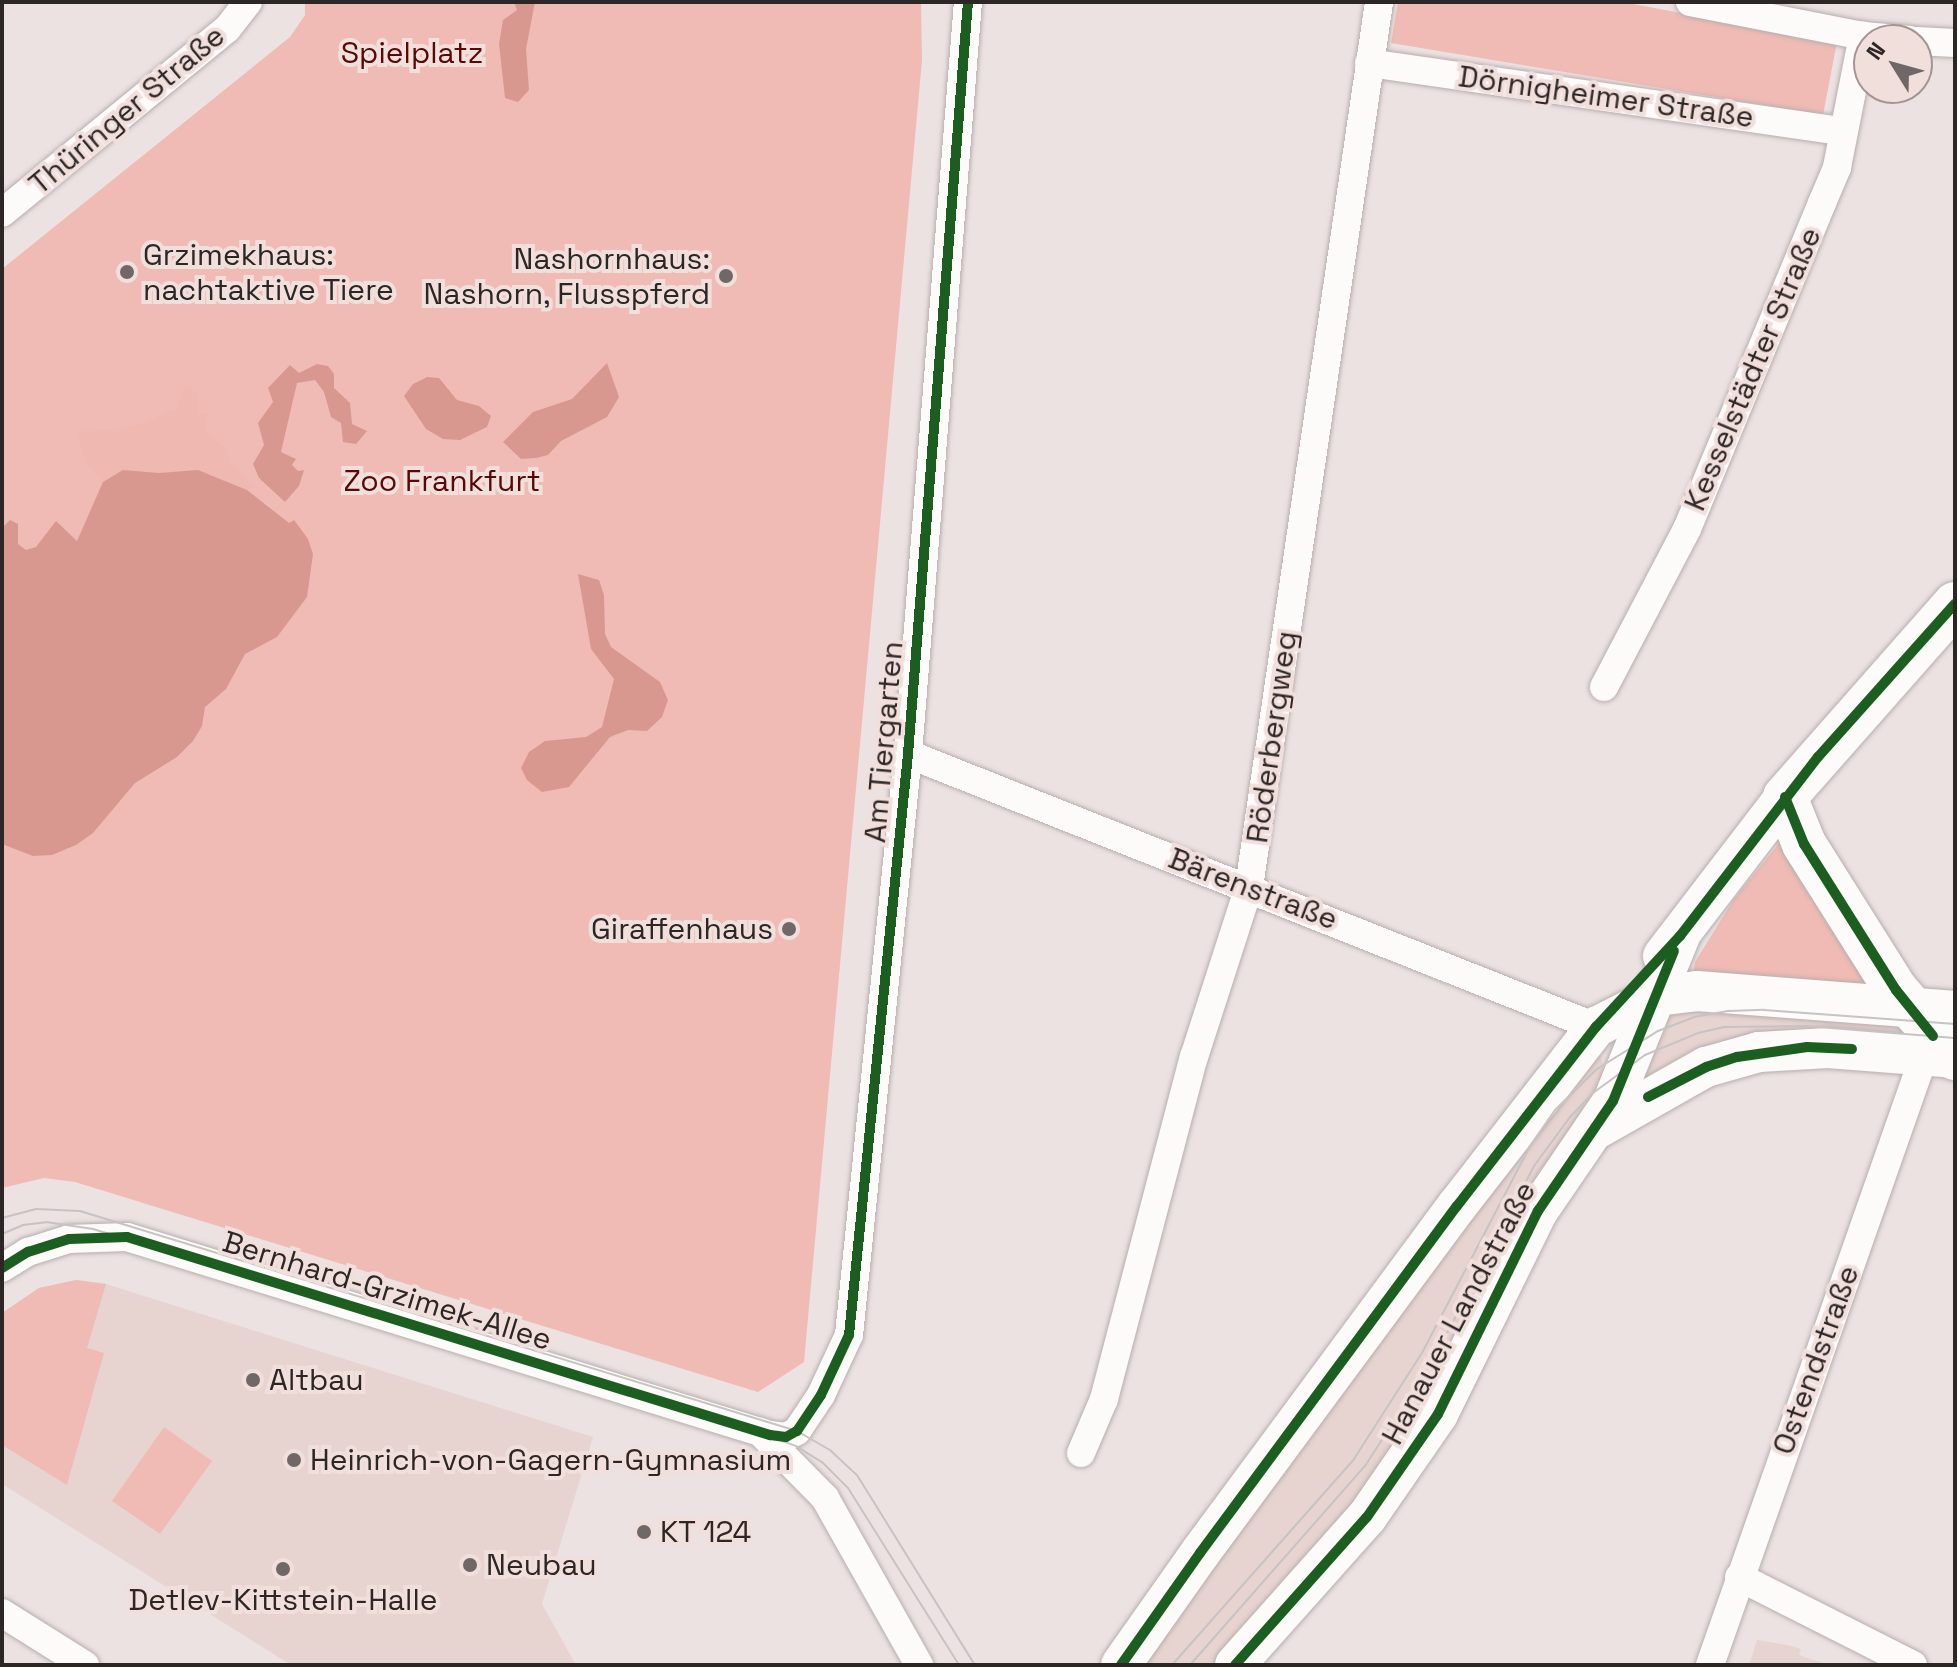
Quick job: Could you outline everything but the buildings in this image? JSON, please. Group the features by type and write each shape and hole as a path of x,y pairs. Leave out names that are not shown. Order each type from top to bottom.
{"main road":[{"path":"1605,1115 1611,1048 1596,1027 1680,936 1785,797 1955,604"},
{"path":"1785,797 1804,844 1944,1058"},
{"path":"1657,996 1680,936"},
{"name":"Hanauer Landstraße","path":"1121,1665 1200,1553 1457,1206 1596,1027 1657,996 1712,992 1955,1011"},
{"name":"Hanauer Landstraße","path":"1235,1665 1305,1589 1396,1478 1438,1414 1538,1211 1605,1115 1657,996"},
{"name":"Hanauer Landstraße","path":"1605,1115 1737,1057 1807,1047 1944,1058"}],"street":[{"name":"Thüringer Straße","path":"2,213 227,29 248,2"},
{"name":"Am Tiergarten","path":"759,1431 786,1437 797,1431 821,1395 849,1335 908,754 968,2"},
{"name":"Röderbergweg","path":"1081,1453 1104,1399 1194,1057 1249,887 1379,2"},
{"path":"1690,2 1853,34"},
{"path":"1933,42 1955,43"},
{"name":"Dörnigheimer Straße","path":"1369,63 1843,131"},
{"name":"Kesselstädter Straße","path":"1604,687 1687,529 1837,167 1853,84"},
{"name":"Bärenstraße","path":"908,754 1596,1027"},
{"name":"Ostendstraße","path":"1710,1665 1739,1577 1944,1058"},
{"name":"Bernhard-Grzimek-Allee","path":"2,1268 28,1252 69,1239 127,1237 759,1431"},
{"path":"759,1431 825,1498 919,1665"},
{"path":"1739,1577 1913,1665"},
{"path":"2,1613 85,1665"}],"shaded area":[{"path":"514,2 535,2 526,49 529,90 518,102 505,98 499,44 503,20 517,10"},
{"path":"607,363 619,397 607,417 561,441 548,455 536,458 521,459 503,442 533,412 572,399"},
{"path":"317,364 328,366 334,374 334,388 350,403 352,424 367,431 356,444 343,442 341,423 331,417 324,392 315,380 297,383 281,452 296,459 292,465 298,471 304,470 299,486 285,502 259,478 253,464 264,445 258,423 273,402 268,388 290,365 299,373"},
{"path":"427,377 439,378 457,400 479,406 491,416 487,427 460,440 443,439 426,429 404,396 413,384"},
{"path":"186,386 199,395 197,413 207,415 205,432 226,449 231,463 255,487 247,490 198,470 159,473 123,470 103,482 87,464 77,433 85,428 109,430 144,424 177,407"},
{"path":"123,470 159,473 198,470 247,490 289,523 294,520 308,539 313,554 307,597 277,637 245,654 226,689 205,707 202,726 193,741 177,757 135,783 93,833 76,845 52,855 33,856 2,844 2,528 10,520 18,524 18,544 26,550 36,547 56,521 77,541 103,482"},
{"path":"578,574 599,580 604,595 605,634 611,647 660,682 668,700 662,717 647,731 628,730 610,737 569,787 542,792 527,780 521,768 529,752 545,741 586,737 602,727 614,679 591,649"},
{"path":"1671,1007 1895,1015 1915,1044 1814,1037 1610,1117"},
{"path":"1600,1052 1603,1065 1601,1087 1415,1429 1220,1665 1141,1665 1460,1226"},
{"name":"Heinrich-von-Gagern-Gymnasium","path":"76,1280 106,1284 593,1437 542,1604 576,1665 291,1665 2,1484 2,1313 39,1288"},
{"path":"1757,1640 1801,1649 1799,1655 1829,1665 1749,1665"}],"green space":[{"name":"Zoo Frankfurt","path":"305,2 921,2 922,60 804,1362 758,1392 75,1182 44,1178 2,1188 2,269 290,37 305,15"},
{"path":"1398,2 1622,2 1837,42 1823,115 1391,43"},
{"path":"1780,842 1875,998 1693,974 1695,962 1734,899"},
{"path":"76,1280 106,1284 87,1348 104,1353 67,1485 2,1445 2,1313 39,1288"},
{"path":"164,1427 212,1461 160,1534 112,1501"}],"tram line":[{"path":"1172,1665 1354,1459 1423,1351 1530,1146 1555,1110 1597,1069 1658,1031 1694,1017 1729,1011 1764,1010 1955,1024"},
{"path":"1190,1665 1365,1466 1432,1362 1534,1166 1570,1117 1593,1093 1645,1055 1698,1033 1725,1027 1806,1026 1955,1038"},
{"path":"2,1218 36,1209 80,1211 797,1431 831,1451 857,1475 975,1665"},
{"path":"2,1234 23,1225 46,1222 93,1229 737,1425 796,1446 822,1462 848,1488 959,1665"}],"cycle path":[{"path":"2,1268 28,1252 69,1239 127,1237 770,1435 786,1437 797,1431 821,1395 849,1335 908,754 968,2"},
{"path":"1121,1665 1200,1553 1457,1206 1596,1027 1680,936 1818,757 1955,604"},
{"path":"1785,797 1804,844 1896,990 1933,1036"},
{"path":"1235,1665 1367,1517 1438,1414 1538,1211 1613,1101 1674,951"},
{"path":"1648,1097 1706,1067 1737,1057 1807,1047 1852,1049"}],"place":[{"name":"Grzimekhaus: nachtaktive Tiere","path":"127,272"},
{"name":"Nashornhaus: Nashorn, Flusspferd","path":"726,276"},
{"name":"Giraffenhaus","path":"789,929"},
{"name":"Altbau","path":"253,1380"},
{"name":"Heinrich-von-Gagern-Gymnasium","path":"294,1460"},
{"name":"KT 124","path":"644,1532"},
{"name":"Neubau","path":"470,1565"},
{"name":"Detlev-Kittstein-Halle","path":"283,1569"}],"park label":[{"name":"Spielplatz","path":"412,53"}]}
